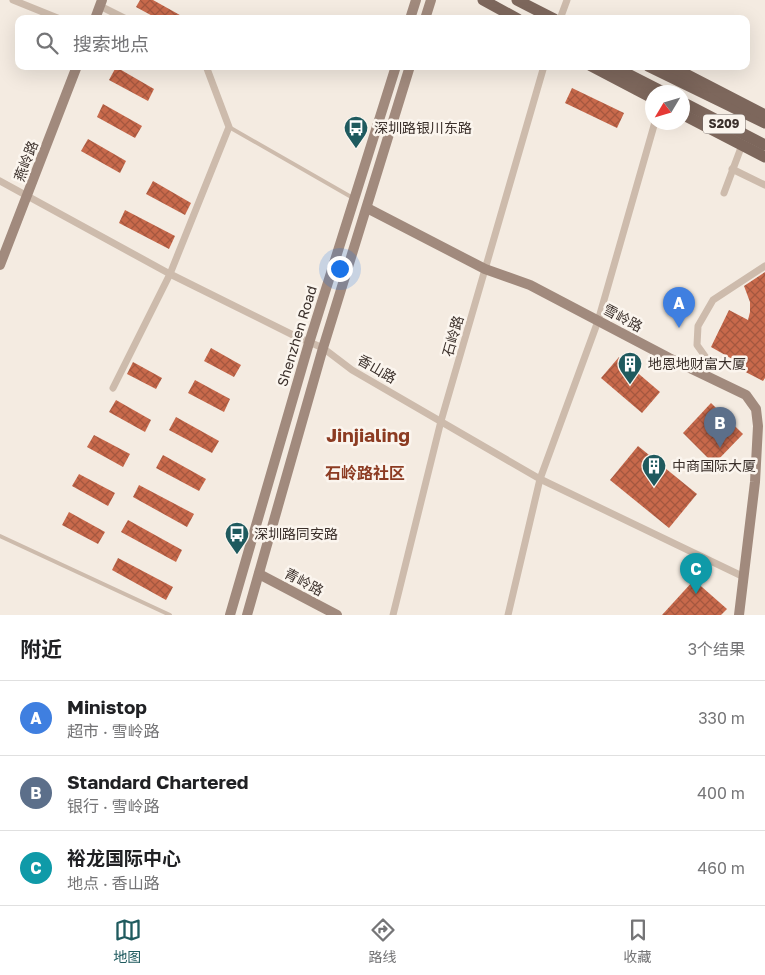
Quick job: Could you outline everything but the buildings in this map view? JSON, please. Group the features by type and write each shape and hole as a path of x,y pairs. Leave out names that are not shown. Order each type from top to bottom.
{"main road":[{"path":"411,15 416,0"},
{"path":"426,15 431,0"},
{"path":"483,0 511,15"},
{"path":"517,0 546,15"},
{"path":"96,15 101,3"},
{"name":"燕岭路","path":"0,265 75,70"},
{"name":"Shenzhen Road","path":"230,615 309,342 395,70"},
{"name":"Shenzhen Road","path":"248,615 323,348 409,70"},
{"path":"599,70 645,94"},
{"path":"619,70 650,85"},
{"path":"656,70 765,123"},
{"path":"678,70 765,115"},
{"name":"S209","path":"690,106 765,145"},
{"path":"690,118 765,157"},
{"name":"雪岭路","path":"366,208 485,269 530,285 746,395 760,408 755,482 739,615"},
{"name":"青岭路","path":"259,574 337,615"}],"street":[{"path":"13,0 50,15"},
{"path":"561,15 567,0"},
{"path":"101,3 120,15"},
{"path":"113,388 170,274 229,127 208,70"},
{"name":"石岭路","path":"393,615 441,420 543,70"},
{"path":"508,615 540,479 598,321 653,130"},
{"path":"724,193 742,145"},
{"path":"732,169 765,185"},
{"name":"香山路","path":"0,181 170,274 323,348 352,370 540,479 744,576"},
{"path":"702,374 707,359 697,345 698,326 713,300 765,266"}],"lane":[{"path":"229,127 355,198"},
{"path":"0,536 170,615"}],"place":[{"name":"深圳路银川东路","path":"356,149"},
{"name":"Ministop","path":"679,328"},
{"name":"地恩地财富大厦","path":"630,385"},
{"name":"Standard Chartered","path":"720,448"},
{"name":"中商国际大厦","path":"654,487"},
{"name":"深圳路同安路","path":"237,555"},
{"name":"裕龙国际中心","path":"696,594"}],"district":[{"name":"Jinjialing","path":"368,435"},
{"name":"石岭路社区","path":"365,473"}]}
